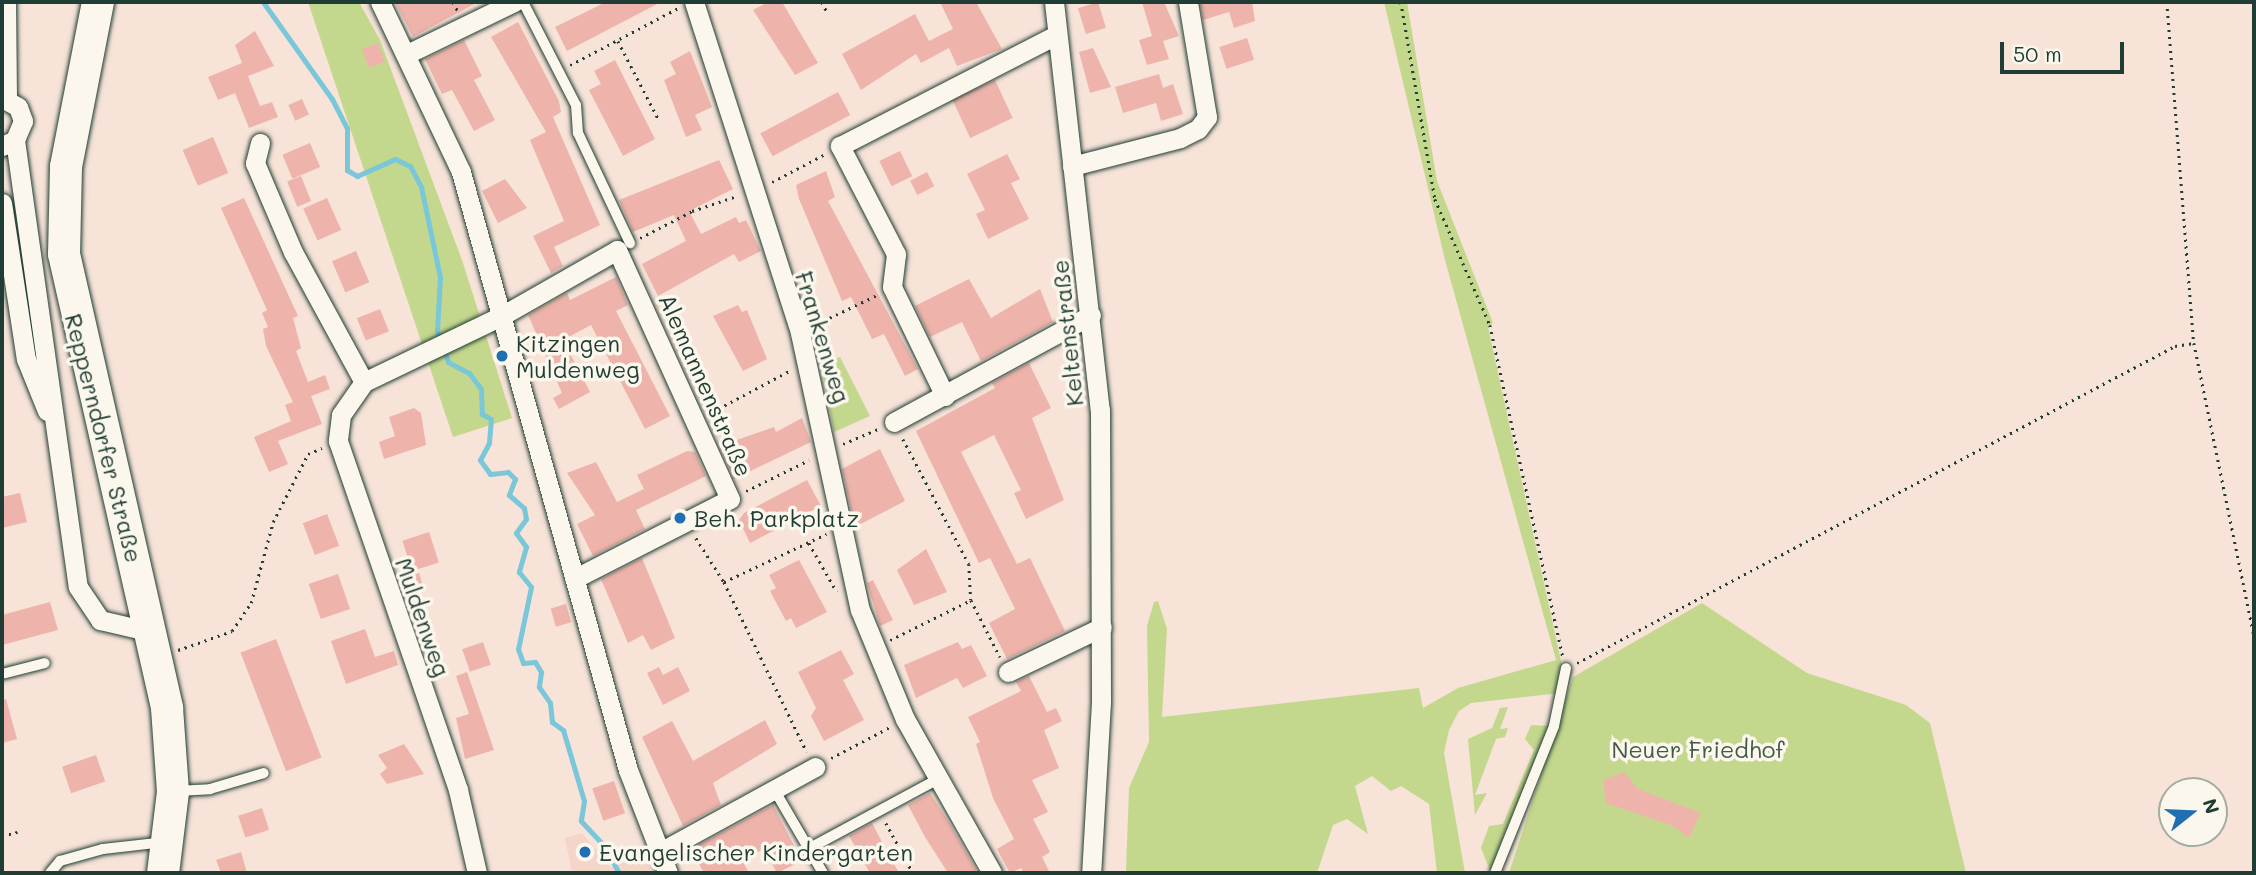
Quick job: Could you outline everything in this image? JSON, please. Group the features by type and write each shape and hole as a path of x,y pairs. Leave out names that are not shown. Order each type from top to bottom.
{"main road":[{"name":"Repperndorfer Straße","path":"98,2 66,167 64,254 167,708 173,792 163,873"}],"street":[{"path":"6,2 4,98 23,121 8,143 53,417 68,489 78,587 100,620 154,644"},
{"path":"380,2 461,172 628,770 668,873"},
{"path":"407,54 514,2"},
{"name":"Frankenweg","path":"692,2 756,190 808,361 821,412 824,452 838,528 860,610 905,719 992,873"},
{"name":"Keltenstraße","path":"1054,2 1091,315 1103,490 1102,627 1091,873"},
{"path":"1072,166 1180,138 1198,129 1207,117 1188,2"},
{"path":"945,396 892,287 896,254 840,146 1056,35"},
{"path":"260,143 255,163 293,252 365,382"},
{"path":"2,204 26,359 40,401 53,417"},
{"name":"Alemannenstraße","path":"503,315 617,250 730,499 687,524 644,539 574,579"},
{"path":"338,441 341,415 365,382 503,315"},
{"path":"894,422 1091,315"},
{"name":"Muldenweg","path":"338,441 458,790 477,873"},
{"path":"1008,672 1102,627"},
{"path":"660,852 815,767"}],"lane":[{"path":"523,2 576,105 578,133 631,243"},
{"path":"2,674 45,663"},
{"path":"1495,873 1554,726 1566,668"},
{"path":"173,792 210,789 264,773"},
{"path":"810,848 938,779"},
{"path":"775,791 823,873"},
{"path":"50,873 60,862 120,846 168,842"}],"path":[{"path":"558,71 692,2"},
{"path":"822,2 827,12"},
{"path":"1401,2 1435,199 1490,325 1517,470 1566,668 2175,346 2194,342"},
{"path":"2167,2 2194,342 2254,636"},
{"path":"618,41 659,120"},
{"path":"631,243 692,211 756,190 840,146"},
{"path":"800,333 892,287"},
{"path":"696,420 808,361"},
{"path":"730,499 824,452 894,422 969,564 971,600 1008,672"},
{"path":"154,644 232,631 251,603 273,522 308,454 338,441"},
{"path":"687,524 724,582 815,767 905,719"},
{"path":"724,582 838,528"},
{"path":"809,542 845,604 860,610"},
{"path":"875,648 971,600"},
{"path":"880,811 913,873"},
{"path":"2,836 17,832"}],"shaded area":[{"name":"Evangelischer Kindergarten","path":"582,833 611,867 650,853 658,873 572,873 565,838"}],"green space":[{"path":"308,2 359,2 380,40 463,263 512,418 453,437"},
{"path":"1384,2 1407,2 1437,181 1493,323 1488,327 1563,670 1560,693 1471,703 1459,711 1449,730 1444,753 1465,873 1437,873 1429,804 1401,786 1391,791 1372,776 1355,786 1368,834 1347,819 1333,825 1317,873 1103,873 1126,871 1129,788 1149,742 1147,626 1154,602 1158,601 1167,629 1162,717 1419,688 1423,708 1458,688 1556,660 1445,260"},
{"path":"840,357 870,416 834,432 821,363"},
{"name":"Neuer Friedhof","path":"1702,603 1807,673 1906,705 1930,723 1966,873 1509,873 1573,677"},
{"path":"1508,707 1500,729 1508,728 1505,737 1496,739 1475,795 1487,793 1475,815 1468,739 1492,728 1500,708"},
{"path":"1531,725 1551,726 1491,873 1481,848 1489,826 1503,824 1534,750 1525,739"}],"building":[{"path":"395,2 478,2 413,37"},
{"path":"606,2 661,2 567,51 555,27"},
{"path":"768,2 782,2 818,63 795,75 753,10"},
{"path":"940,2 976,2 1002,49 957,66 949,48 921,63 916,54 861,90 842,54 915,14 929,41 953,29"},
{"path":"1098,2 1106,28 1086,34 1078,8"},
{"path":"1142,2 1164,2 1179,36 1163,41 1169,59 1147,65 1139,40 1152,36"},
{"path":"1200,2 1252,2 1255,21 1234,28 1229,12 1203,20"},
{"path":"518,22 559,101 561,112 553,117 600,225 554,247 563,266 551,273 533,236 564,221 530,140 546,132 491,37"},
{"path":"255,31 274,66 248,76 260,106 272,102 278,117 249,128 235,93 218,100 208,77 242,63 235,45"},
{"path":"1247,38 1254,60 1227,69 1219,47"},
{"path":"464,40 482,76 474,80 495,120 474,131 452,90 442,94 425,59"},
{"path":"378,43 385,62 369,68 362,49"},
{"path":"1093,48 1111,87 1090,93 1079,52"},
{"path":"690,51 712,107 695,115 702,130 686,137 664,80 676,74 670,62"},
{"path":"615,60 655,139 623,156 589,90 601,84 594,71"},
{"path":"1159,74 1163,88 1173,84 1183,114 1161,121 1156,103 1123,113 1115,87"},
{"path":"995,80 1013,118 970,138 952,100"},
{"path":"838,92 850,115 773,156 760,133"},
{"path":"302,99 309,115 295,121 288,105"},
{"path":"213,137 228,173 198,186 183,150"},
{"path":"310,143 320,167 293,179 282,155"},
{"path":"900,151 912,176 892,186 879,161"},
{"path":"1007,154 1020,179 1011,183 1029,219 988,239 976,214 985,210 967,174"},
{"path":"719,160 733,189 689,211 701,234 736,217 739,223 746,220 761,251 739,262 734,254 658,296 642,264 686,241 674,215 633,232 619,200"},
{"path":"826,171 835,197 828,201 918,369 905,376 884,334 872,339 851,297 842,301 799,199 796,185"},
{"path":"927,172 934,186 917,195 910,181"},
{"path":"301,176 311,201 297,207 287,182"},
{"path":"505,179 527,208 498,223 482,191"},
{"path":"244,198 298,316 293,318 301,348 296,351 308,382 325,375 330,389 311,396 322,424 278,441 288,464 269,472 254,437 291,421 285,405 293,402 266,346 263,329 268,327 262,313 267,310 221,208"},
{"path":"327,198 341,230 317,241 303,209"},
{"path":"356,251 369,282 345,292 332,261"},
{"path":"616,277 628,305 616,311 670,416 645,429 591,325 563,340 590,392 559,409 553,398 562,393 528,315 567,293 570,300"},
{"path":"969,279 991,318 1040,289 1053,322 981,361 962,322 930,337 915,306"},
{"path":"738,305 742,312 747,310 767,359 743,371 713,316"},
{"path":"380,309 389,331 366,341 357,318"},
{"path":"1029,363 1051,408 1032,418 1064,500 1026,519 1014,493 1021,490 994,435 961,452 1017,564 1030,558 1065,631 1007,659 989,623 1015,609 990,558 979,563 916,431 995,388 992,383"},
{"path":"414,408 421,413 426,445 384,459 379,442 395,436 389,417"},
{"path":"802,418 811,442 734,479 719,446 774,427 776,432"},
{"path":"880,449 905,501 855,527 842,469"},
{"path":"687,451 695,452 706,476 636,510 645,529 593,556 577,524 595,515 567,473 596,462 617,502 644,489 637,475"},
{"path":"807,480 821,506 750,543 739,520 744,513"},
{"path":"20,493 27,522 2,528 2,497"},
{"path":"327,514 339,546 315,555 303,523"},
{"path":"429,532 439,562 412,571 402,541"},
{"path":"926,549 947,592 914,605 897,570"},
{"path":"642,558 675,638 651,650 643,635 628,643 601,579"},
{"path":"799,560 827,612 796,628 791,618 786,621 770,591 776,588 769,575"},
{"path":"419,573 424,589 406,595 401,579"},
{"path":"338,574 350,609 321,619 309,584"},
{"path":"873,580 893,620 880,626 867,583"},
{"path":"50,602 58,630 2,645 2,615"},
{"path":"566,604 571,622 556,627 551,608"},
{"path":"365,629 375,657 394,651 398,665 346,684 331,641"},
{"path":"276,639 322,758 286,771 241,653"},
{"path":"483,642 491,665 470,672 462,649"},
{"path":"958,642 962,649 971,645 987,676 963,688 957,678 916,698 904,665"},
{"path":"841,650 854,674 843,680 864,720 824,741 811,716 816,708 798,672"},
{"path":"659,667 663,675 678,667 690,691 663,705 647,673"},
{"path":"467,672 494,750 465,759 456,718 469,714 456,676"},
{"path":"1029,676 1047,712 1056,708 1062,721 1044,730 1059,768 1032,780 1048,812 1033,819 1050,852 1042,857 1050,873 1024,873 1021,868 1010,873 997,849 1014,839 993,798 976,744 980,742 968,717 1021,691 1016,682"},
{"path":"6,699 17,739 2,743 2,700"},
{"path":"765,720 777,744 713,783 721,805 683,826 642,737 672,721 693,761"},
{"path":"404,744 424,774 387,784 380,774 387,768 378,755"},
{"path":"96,755 105,781 71,793 62,767"},
{"path":"1624,772 1638,789 1701,813 1689,838 1673,826 1606,803 1603,780"},
{"path":"614,781 625,813 603,821 592,788"},
{"path":"930,793 978,873 948,873 925,837 908,805"},
{"path":"773,805 802,861 777,873 764,849 742,860 749,873 704,873 691,849"},
{"path":"262,808 269,830 245,838 238,816"},
{"path":"872,823 899,873 870,873 849,836"},
{"path":"241,852 247,873 221,873 216,860"}],"waterway":[{"path":"263,2 332,99 347,128 347,170 357,176 395,159 410,166 421,187 440,277 437,331 448,362 469,373 481,389 482,414 491,419 489,443 480,460 490,474 508,472 515,479 509,495 524,508 526,519 516,533 526,547 519,572 531,587 518,649 523,663 535,662 541,672 539,687 550,703 552,722 563,730 584,801 581,821 606,848 619,873"}],"place":[{"name":"Kitzingen Muldenweg","path":"502,356"},
{"name":"Beh. Parkplatz","path":"680,518"},
{"name":"Evangelischer Kindergarten","path":"585,852"}]}
